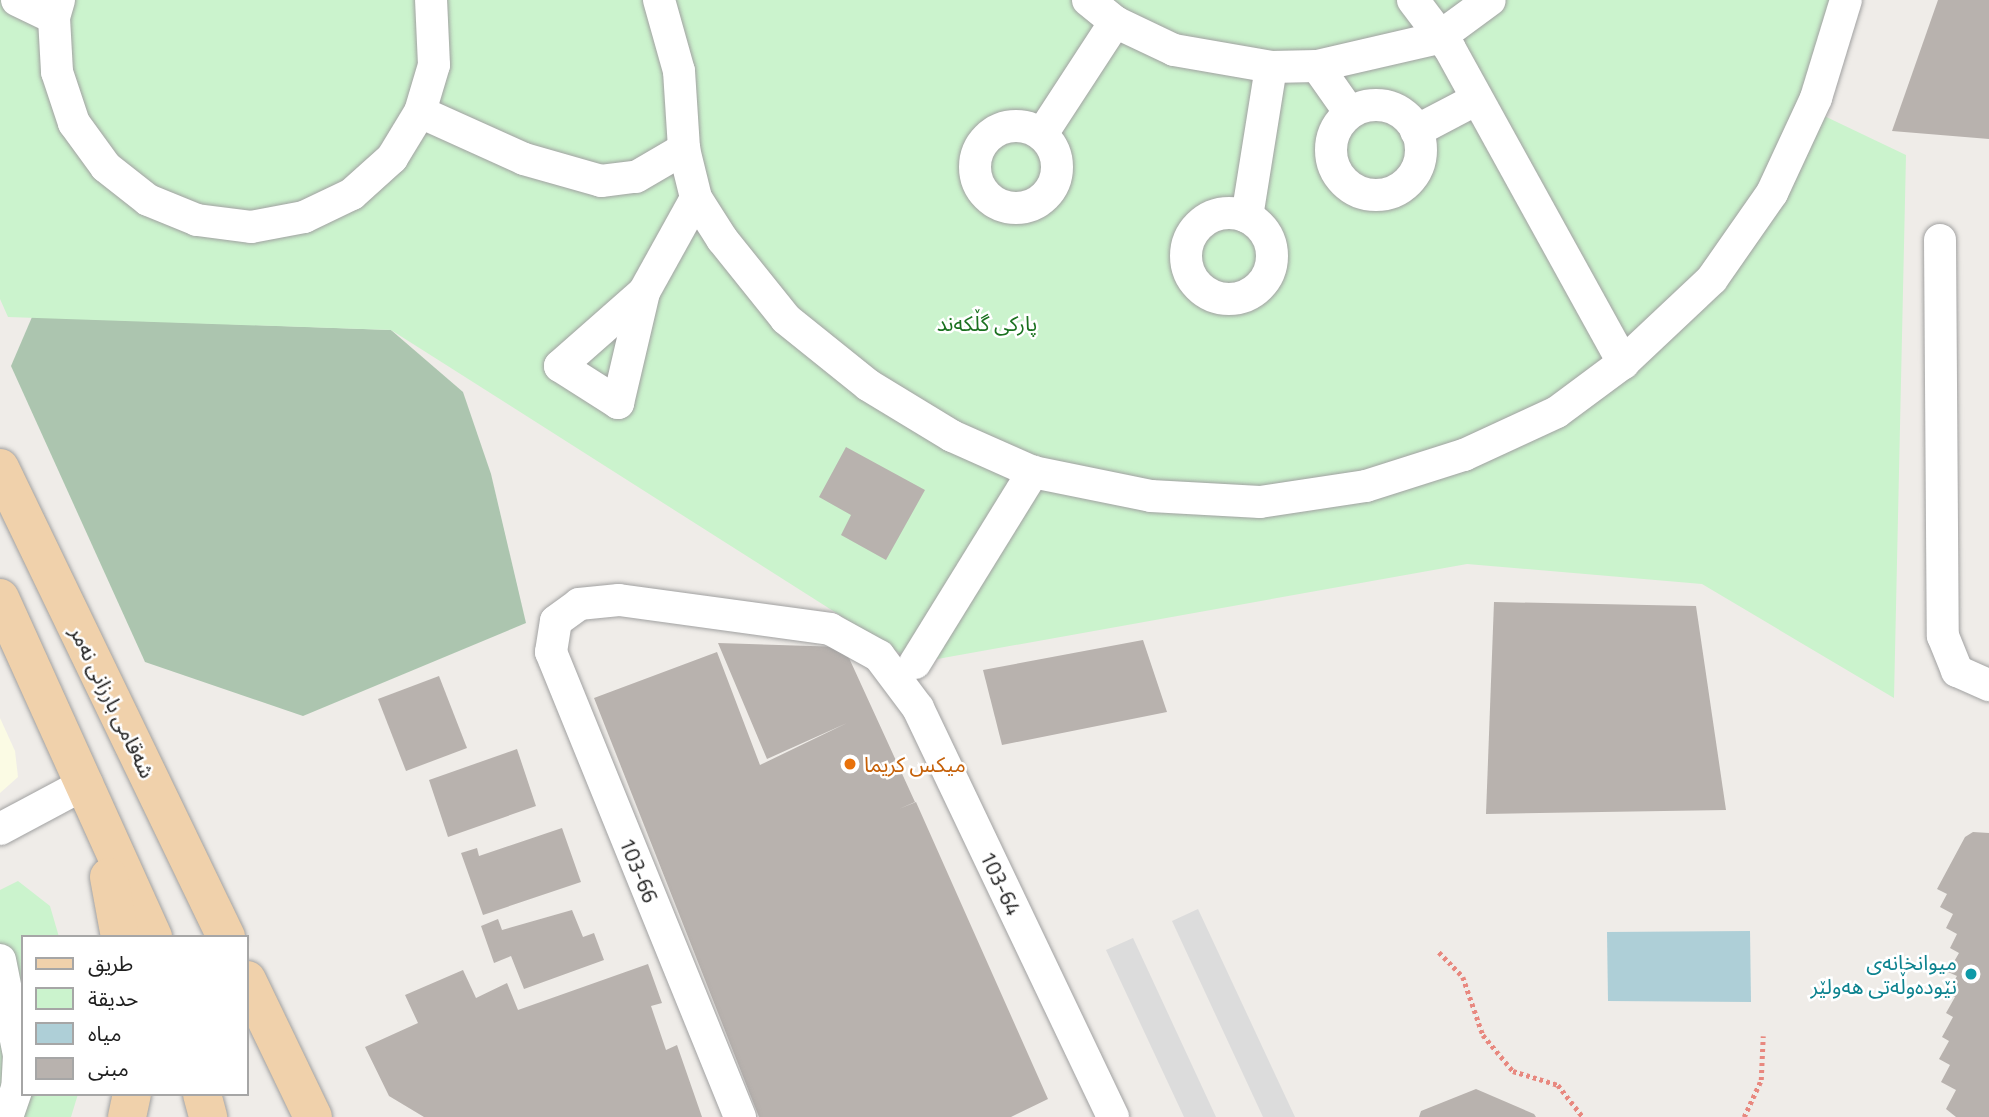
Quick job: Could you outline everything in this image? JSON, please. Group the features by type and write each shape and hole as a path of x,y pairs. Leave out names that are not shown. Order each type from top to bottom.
{"main road":[{"name":"شەقامی بارزانی نەمر","path":"0,468 225,935"},
{"path":"0,598 86,783 152,935"},
{"path":"86,783 120,935"},
{"path":"248,981 313,1117"},
{"path":"127,1117 132,1096"},
{"path":"203,1096 208,1117"}],"street":[{"path":"17,0 56,9 57,72 75,123 106,166 148,200 197,220 251,226 304,217 340,200 392,158 420,112 434,65 431,0"},
{"path":"659,0 679,71 684,149 696,198 722,239 786,319 867,385 914,429 1032,472 1151,496 1260,502 1366,486 1464,454 1557,412 1623,363 1712,279 1772,193 1816,99 1846,0"},
{"path":"1088,0 1115,22 1174,50 1271,67 1317,66 1381,55 1441,36 1490,0"},
{"path":"1413,0 1441,36 1623,363"},
{"path":"1042,134 1115,22"},
{"path":"1317,66 1350,113"},
{"path":"1247,217 1271,67"},
{"path":"1416,131 1475,100"},
{"path":"1381,105 1407,117 1416,131 1421,157 1407,183 1380,194 1365,193 1351,187 1334,164 1334,134 1350,113 1381,105"},
{"path":"420,112 524,159 601,181 636,177 684,149"},
{"path":"644,292 696,198"},
{"path":"1940,240 1943,636 1957,671 1989,685"},
{"path":"915,663 1032,472"},
{"name":"103-64","path":"556,621 579,604 619,600 830,629 879,656 918,708 1113,1117"},
{"name":"103-66","path":"556,621 551,652 740,1117"},
{"path":"0,829 86,783"},
{"path":"0,960 19,1055 18,1088 7,1117"}],"path":[{"path":"1439,952 1463,977 1483,1035 1513,1071 1558,1085 1583,1117"},
{"path":"1744,1117 1761,1080 1763,1036"}],"shaded area":[{"path":"32,317 391,330 463,392 491,474 526,623 303,716 145,662 11,366"},
{"path":"0,718 15,751 18,777 0,793"},
{"path":"1198,909 1295,1117 1263,1117 1172,921"},
{"path":"1133,938 1216,1117 1184,1117 1106,950"}],"green space":[{"name":"پارکی گڵکەند","path":"0,0 1859,0 1818,113 1906,155 1894,698 1702,584 1467,564 915,663 391,330 8,317 0,299"},
{"path":"18,881 50,906 58,935 21,935 21,1096 77,1096 71,1117 0,1117 0,890"}],"water":[{"path":"1750,931 1751,1002 1608,1001 1607,932"}],"building":[{"path":"1938,0 1989,0 1989,139 1892,131"},
{"path":"846,447 925,490 886,560 841,535 851,515 819,497"},
{"path":"1494,602 1696,606 1726,810 1486,814"},
{"path":"1143,640 1167,712 1002,745 983,670"},
{"path":"718,643 844,647 915,802 899,809 916,802 1048,1099 1011,1117 759,1117 594,698 717,652 760,765 847,723 767,759"},
{"path":"439,676 467,748 406,771 378,699"},
{"path":"517,749 536,806 448,837 429,780"},
{"path":"562,828 581,882 483,915 461,853 477,848 479,856"},
{"name":"میوانخانەی نێودەوڵەتی هەولێر","path":"1973,832 1989,833 1989,1117 1956,1117 1946,1109 1956,1090 1941,1082 1950,1065 1939,1059 1949,1041 1942,1037 1953,1017 1946,1013 1955,997 1947,993 1957,976 1948,972 1959,953 1950,948 1957,934 1946,928 1953,914 1940,907 1947,894 1937,889 1965,837"},
{"path":"572,910 583,937 594,933 604,960 524,989 511,956 494,963 481,926 498,919 502,930"},
{"path":"648,964 662,1003 651,1006 666,1050 677,1045 702,1117 424,1117 389,1096 365,1047 418,1023 405,995 463,970 476,998 507,983 518,1010"},
{"path":"1476,1089 1536,1117 1419,1117 1421,1111"}],"place":[{"name":"ميكس كريما","path":"850,764"},
{"name":"میوانخانەی نێودەوڵەتی هەولێر","path":"1971,974"}]}
